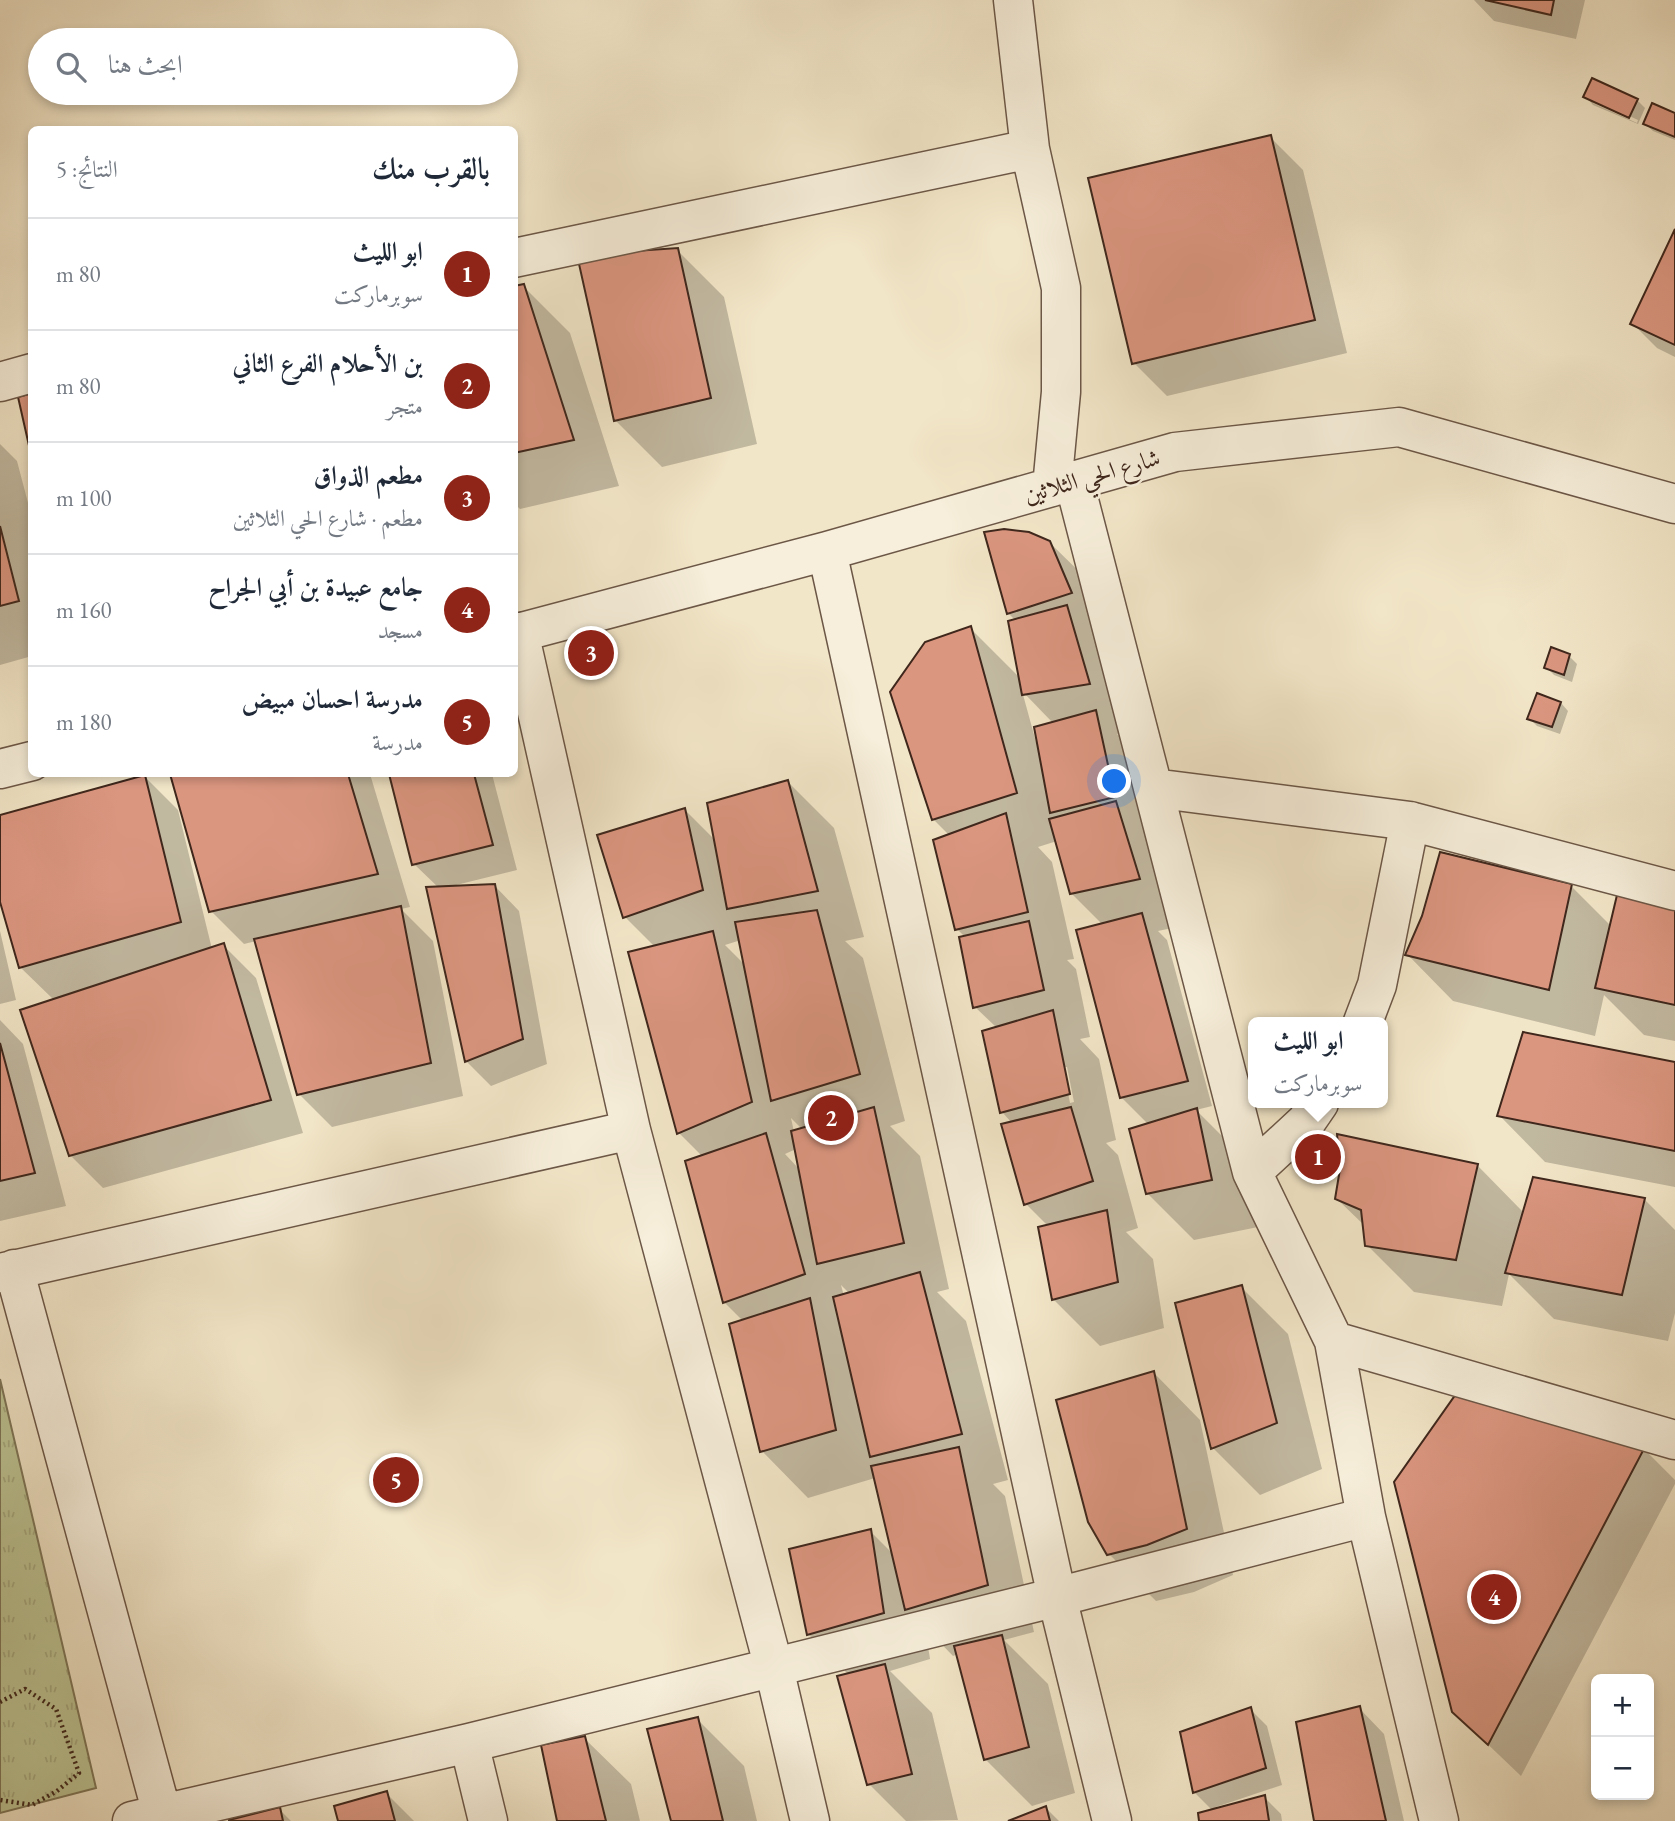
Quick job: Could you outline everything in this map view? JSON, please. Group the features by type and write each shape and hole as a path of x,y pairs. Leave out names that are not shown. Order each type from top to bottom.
{"street":[{"path":"1013,0 1030,149 1061,288 1063,484 1153,788 1252,1172 1334,1341 1366,1517 1439,1821"},
{"path":"518,257 1030,149"},
{"path":"0,382 28,374"},
{"name":"شارع الحي الثلاثين","path":"518,633 827,551 1175,452 1399,427 1675,504"},
{"path":"827,551 1057,1597 1112,1821"},
{"path":"518,637 631,1130 774,1668 810,1821"},
{"path":"0,769 28,762"},
{"path":"1153,788 1410,821 1675,891"},
{"path":"1365,1017 1377,985 1410,821"},
{"path":"1252,1172 1306,1122 1316,1108"},
{"path":"631,1130 7,1271 153,1819 469,1744 1366,1517"},
{"path":"1334,1341 1672,1436"},
{"path":"469,1744 488,1821"}],"path":[{"path":"0,1702 25,1689 55,1709 79,1773 57,1791 32,1805 0,1800"}],"green space":[{"path":"0,1379 96,1788 0,1813"}],"building":[{"path":"1485,0 1554,0 1551,15"},
{"path":"1592,78 1638,99 1629,118 1583,97"},
{"path":"1652,103 1675,113 1675,137 1643,124"},
{"path":"1271,135 1315,320 1132,364 1088,178"},
{"path":"1675,229 1675,345 1630,324"},
{"path":"678,248 711,398 614,421 577,255"},
{"path":"524,284 574,440 518,452 518,285"},
{"path":"28,394 28,441 18,397"},
{"path":"0,526 19,601 0,606"},
{"path":"1004,529 1029,532 1050,541 1072,593 1007,614 984,532"},
{"path":"1067,605 1090,684 1022,695 1008,621"},
{"path":"971,626 1017,793 932,820 890,692 925,642"},
{"path":"1551,647 1570,654 1564,675 1544,668"},
{"path":"1537,693 1561,702 1552,727 1527,719"},
{"path":"1096,710 1115,797 1050,813 1034,727"},
{"path":"145,777 181,922 19,968 0,902 0,815"},
{"path":"171,777 349,777 378,874 209,912"},
{"path":"390,777 475,777 493,845 412,865"},
{"path":"788,780 818,891 727,909 707,803"},
{"path":"1116,801 1140,879 1070,894 1049,819"},
{"path":"685,808 703,890 623,918 597,835"},
{"path":"1006,813 1028,912 955,930 933,840"},
{"path":"1440,852 1572,884 1549,990 1405,955 1422,916"},
{"path":"495,884 523,1039 465,1062 426,887"},
{"path":"1617,895 1675,910 1675,1005 1595,988"},
{"path":"401,906 431,1063 297,1095 254,939"},
{"path":"817,910 860,1074 771,1101 735,922"},
{"path":"1142,913 1188,1081 1120,1098 1076,930"},
{"path":"1029,921 1044,990 973,1008 959,937"},
{"path":"713,931 752,1102 677,1134 628,952"},
{"path":"224,943 271,1100 69,1156 20,1010"},
{"path":"1053,1010 1070,1094 1000,1113 982,1031"},
{"path":"1523,1032 1675,1062 1675,1151 1497,1116"},
{"path":"0,1043 35,1173 0,1181"},
{"path":"874,1107 904,1243 817,1264 791,1131"},
{"path":"1071,1107 1093,1181 1024,1205 1001,1124"},
{"path":"1197,1108 1212,1180 1146,1194 1129,1129"},
{"path":"766,1133 805,1274 723,1303 685,1161"},
{"path":"1337,1134 1478,1164 1456,1260 1365,1246 1361,1210 1335,1199 1340,1169"},
{"path":"1533,1177 1645,1198 1622,1295 1505,1273"},
{"path":"1107,1210 1118,1282 1052,1300 1038,1227"},
{"path":"920,1272 962,1434 870,1457 833,1297"},
{"path":"1242,1285 1277,1423 1211,1449 1175,1303"},
{"path":"810,1298 836,1430 760,1452 729,1324"},
{"path":"1154,1371 1187,1529 1147,1545 1107,1555 1088,1522 1056,1400"},
{"path":"1456,1394 1645,1447 1488,1745 1452,1712 1394,1482"},
{"path":"959,1447 988,1585 905,1610 871,1466"},
{"path":"871,1529 884,1613 807,1635 789,1549"},
{"path":"1002,1635 1029,1747 984,1760 954,1646"},
{"path":"885,1664 912,1774 867,1785 837,1676"},
{"path":"1360,1706 1386,1821 1314,1821 1296,1722"},
{"path":"1251,1707 1266,1768 1193,1793 1180,1732"},
{"path":"698,1717 723,1821 671,1821 647,1729"},
{"path":"585,1736 606,1821 557,1821 541,1745"},
{"path":"387,1791 395,1821 338,1821 334,1806"},
{"path":"1265,1795 1269,1821 1199,1821 1198,1813"},
{"path":"1046,1806 1050,1821 1008,1821"},
{"path":"280,1807 283,1821 229,1821 229,1820"}],"place":[{"name":"مطعم الذواق","path":"591,653"},
{"name":"بن الأحلام الفرع الثاني","path":"831,1118"},
{"name":"ابو الليث","path":"1318,1157"},
{"name":"مدرسة احسان مبيض","path":"396,1480"},
{"name":"جامع عبيدة بن أبي الجراح","path":"1494,1597"}]}
